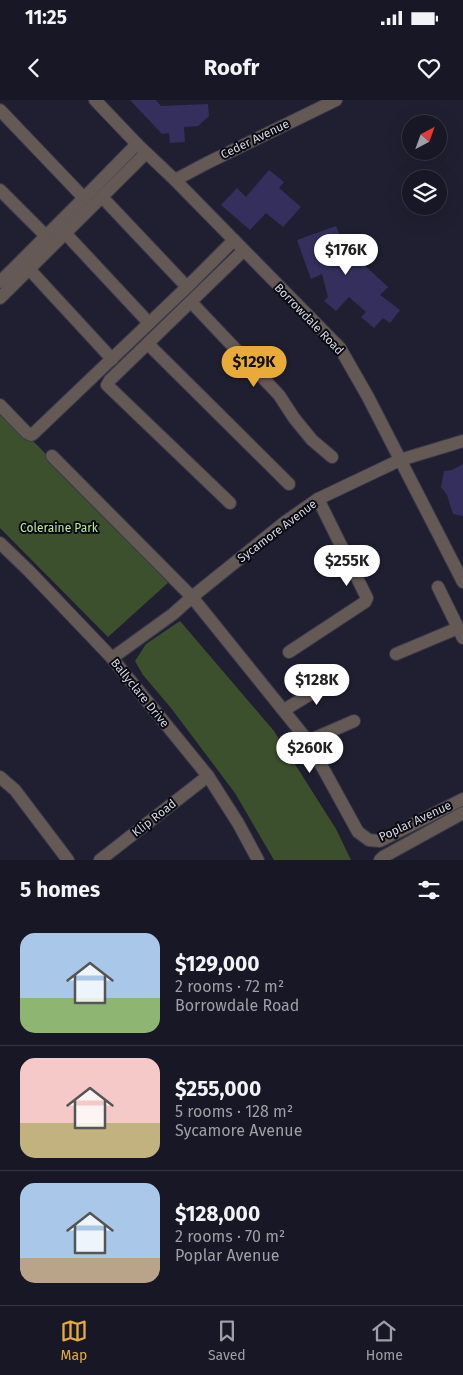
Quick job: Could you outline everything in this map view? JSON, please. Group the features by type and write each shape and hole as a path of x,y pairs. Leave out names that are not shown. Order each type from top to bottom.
{"street":[{"name":"Borrowdale Road","path":"95,100 340,348 368,397 463,582"},
{"name":"Ceder Avenue","path":"175,180 336,100"},
{"path":"0,110 84,198"},
{"path":"0,282 137,144"},
{"path":"0,298 146,153"},
{"path":"0,190 46,236"},
{"path":"102,197 187,287"},
{"path":"65,233 149,323"},
{"path":"0,405 27,433 32,435 234,240"},
{"path":"230,502 108,386 110,380 244,251"},
{"path":"29,269 112,359"},
{"path":"191,302 279,395 294,418 312,440 332,457"},
{"path":"148,344 289,484"},
{"name":"Sycamore Avenue","path":"112,658 173,614 285,522 318,499 400,460 463,441"},
{"name":"Poplar Avenue","path":"52,456 192,597 284,710 308,741 358,832 369,840 380,841 463,799"},
{"path":"288,652 365,602 367,598 318,499"},
{"name":"Ballyclare Drive","path":"0,544 29,571 112,658 208,776 238,823 258,860"},
{"path":"396,654 460,633 438,587"},
{"path":"284,710 336,678"},
{"path":"308,741 354,721"},
{"name":"Klip Road","path":"100,860 208,776"},
{"path":"0,778 15,790 68,860"},
{"path":"380,860 463,813"}],"green space":[{"name":"Coleraine Park","path":"0,410 37,445 170,581 108,637 0,528"},
{"path":"180,621 274,731 336,829 351,860 274,860 235,793 171,708 143,675 135,661 146,644"}],"building":[{"path":"130,100 156,100 161,106 208,104 209,116 198,126 184,127 185,142 170,143 169,133 162,134"},
{"path":"269,170 284,182 279,188 301,207 283,227 266,213 250,230 221,205 237,188 246,197"},
{"path":"336,226 344,245 354,243 360,261 388,287 380,295 400,310 390,323 383,318 374,328 361,317 366,312 349,297 336,311 324,301 328,297 322,274 311,279 297,240"},
{"path":"463,464 463,516 453,514 447,495 441,487 444,471 452,470"}]}
